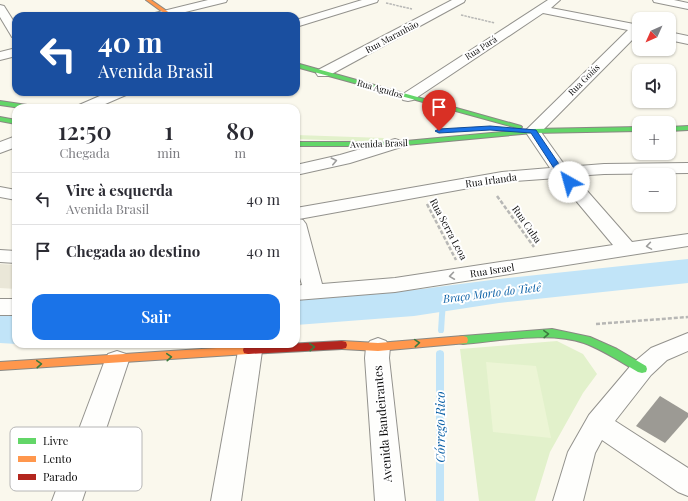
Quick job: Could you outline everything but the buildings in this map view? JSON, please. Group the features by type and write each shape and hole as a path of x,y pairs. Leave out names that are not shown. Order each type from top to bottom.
{"street":[{"path":"148,0 161,12"},
{"path":"176,12 222,0"},
{"path":"300,23 373,0"},
{"name":"Rua Maranhão","path":"324,73 460,0"},
{"name":"Rua Pará","path":"408,97 556,0"},
{"path":"658,0 688,6"},
{"path":"0,8 12,28"},
{"path":"542,9 632,28"},
{"name":"Rua Goiás","path":"533,131 632,34"},
{"path":"676,37 688,40"},
{"path":"0,56 12,53"},
{"name":"Rua Agudos","path":"300,66 533,131"},
{"path":"93,104 112,96"},
{"path":"0,103 12,105"},
{"path":"470,129 480,124 480,117"},
{"path":"0,119 12,121"},
{"name":"Avenida Brasil","path":"423,132 490,128 533,131"},
{"path":"676,129 688,128"},
{"name":"Avenida Brasil","path":"300,144 395,144 533,131 632,129"},
{"path":"533,131 560,172 627,249"},
{"path":"0,148 12,143"},
{"path":"300,169 356,156 395,144"},
{"name":"Rua Irlanda","path":"300,213 502,177 604,169 688,168"},
{"path":"0,192 12,194"},
{"name":"Rua Israel","path":"305,292 395,285 688,240"},
{"path":"300,252 305,292"},
{"path":"0,256 12,257"},
{"path":"0,307 12,308"},
{"path":"300,348 378,346 552,333 586,340 613,352 642,369"},
{"path":"568,501 582,452 598,423 642,369 659,354 686,343"},
{"name":"Avenida Bandeirantes","path":"378,346 377,358 390,501"},
{"path":"1,368 299,348"},
{"path":"226,501 250,351"},
{"path":"93,427 117,360"},
{"path":"598,423 688,483"},
{"path":"67,501 71,491"}],"path":[{"path":"373,0 514,27"},
{"name":"Rua Serra Leoa","path":"420,191 464,275"},
{"name":"Rua Cuba","path":"497,196 544,262"}],"green space":[{"path":"300,135 384,138 382,142 300,139"},
{"path":"557,341 583,354 597,374 583,393 550,452 535,501 479,501 460,349"},
{"path":"486,362 536,366 551,438 493,432"}],"shaded area":[{"path":"0,264 12,265 12,289 0,288"}],"waterway":[{"name":"Braço Morto do Tietê","path":"300,312 414,303 499,291 688,271"},
{"name":"Córrego Rico","path":"441,331 443,300"},
{"name":"Braço Morto do Tietê","path":"0,329 12,330"},
{"name":"Córrego Rico","path":"440,353 440,501"}],"traffic: fast":[{"path":"300,66 519,127"},
{"path":"0,103 12,105"},
{"path":"0,119 12,121"},
{"path":"676,129 688,128"},
{"path":"300,144 395,144 533,131 632,129"},
{"path":"463,340 552,333 586,340 613,352 642,369"}],"traffic: slow":[{"path":"148,0 165,12"},
{"path":"342,345 378,347 463,340"},
{"path":"0,366 248,350"}],"traffic: jam":[{"path":"300,347 342,345"},
{"path":"248,350 286,348"}],"route":[{"path":"439,131 490,128 533,131 560,172 569,182"}]}
